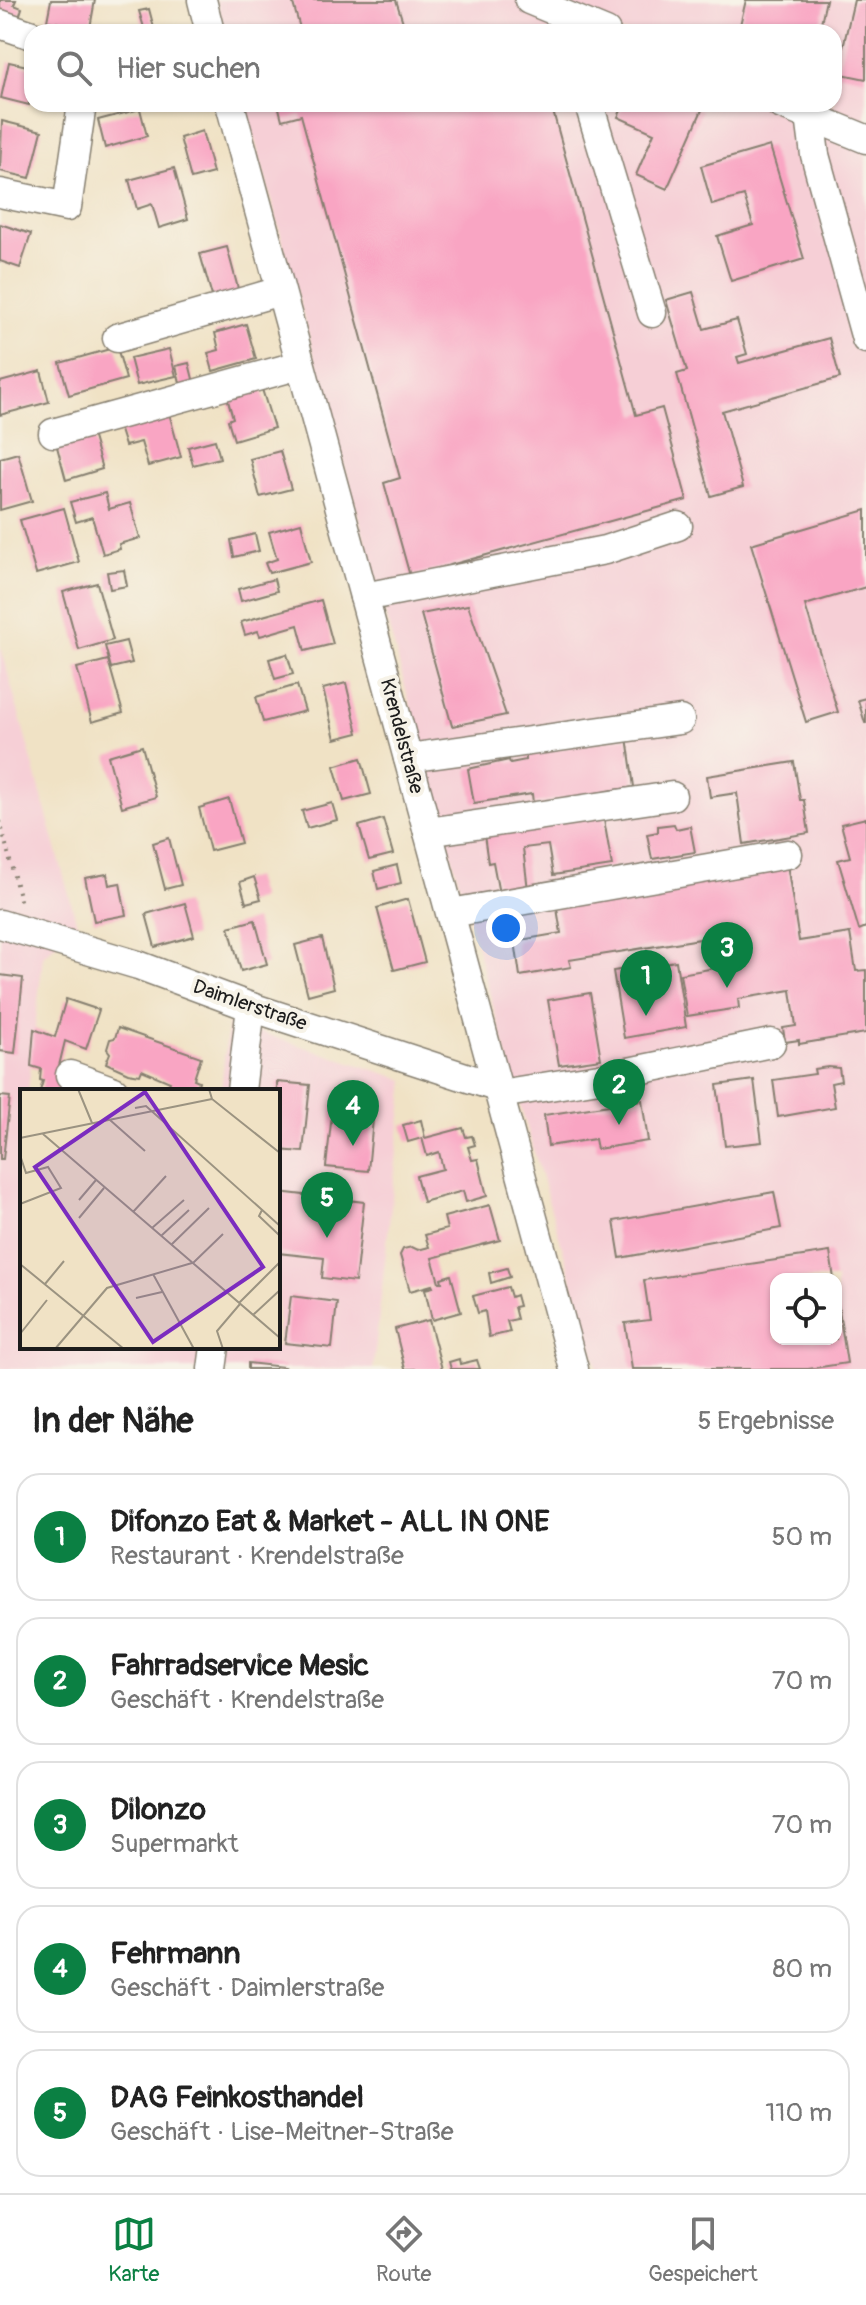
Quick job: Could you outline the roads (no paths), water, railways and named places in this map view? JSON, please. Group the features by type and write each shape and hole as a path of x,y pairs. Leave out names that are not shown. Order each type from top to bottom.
{"street":[{"path":"202,0 208,24"},
{"path":"529,0 571,24"},
{"path":"0,24 24,32"},
{"path":"0,193 67,207 81,112"},
{"name":"Krendelstraße","path":"232,112 574,1369"},
{"path":"591,112 652,313"},
{"path":"812,112 815,155 866,339"},
{"path":"816,112 866,139"},
{"path":"117,338 280,291"},
{"path":"53,433 300,365"},
{"path":"364,597 605,550 678,526"},
{"path":"408,758 680,720"},
{"path":"428,832 672,796"},
{"path":"451,913 788,854"},
{"name":"Daimlerstraße","path":"11,915 251,1007 499,1091"},
{"path":"241,1089 251,1007"},
{"path":"499,1091 599,1078 771,1043"},
{"path":"70,1075 108,1089"},
{"path":"212,1369 215,1349"}],"place":[{"name":"Dilonzo","path":"727,988"},
{"name":"Difonzo Eat & Market - ALL IN ONE","path":"646,1016"},
{"name":"Fahrradservice Mesic","path":"619,1125"},
{"name":"Fehrmann","path":"353,1146"},
{"name":"DAG Feinkosthandel","path":"327,1238"}]}
